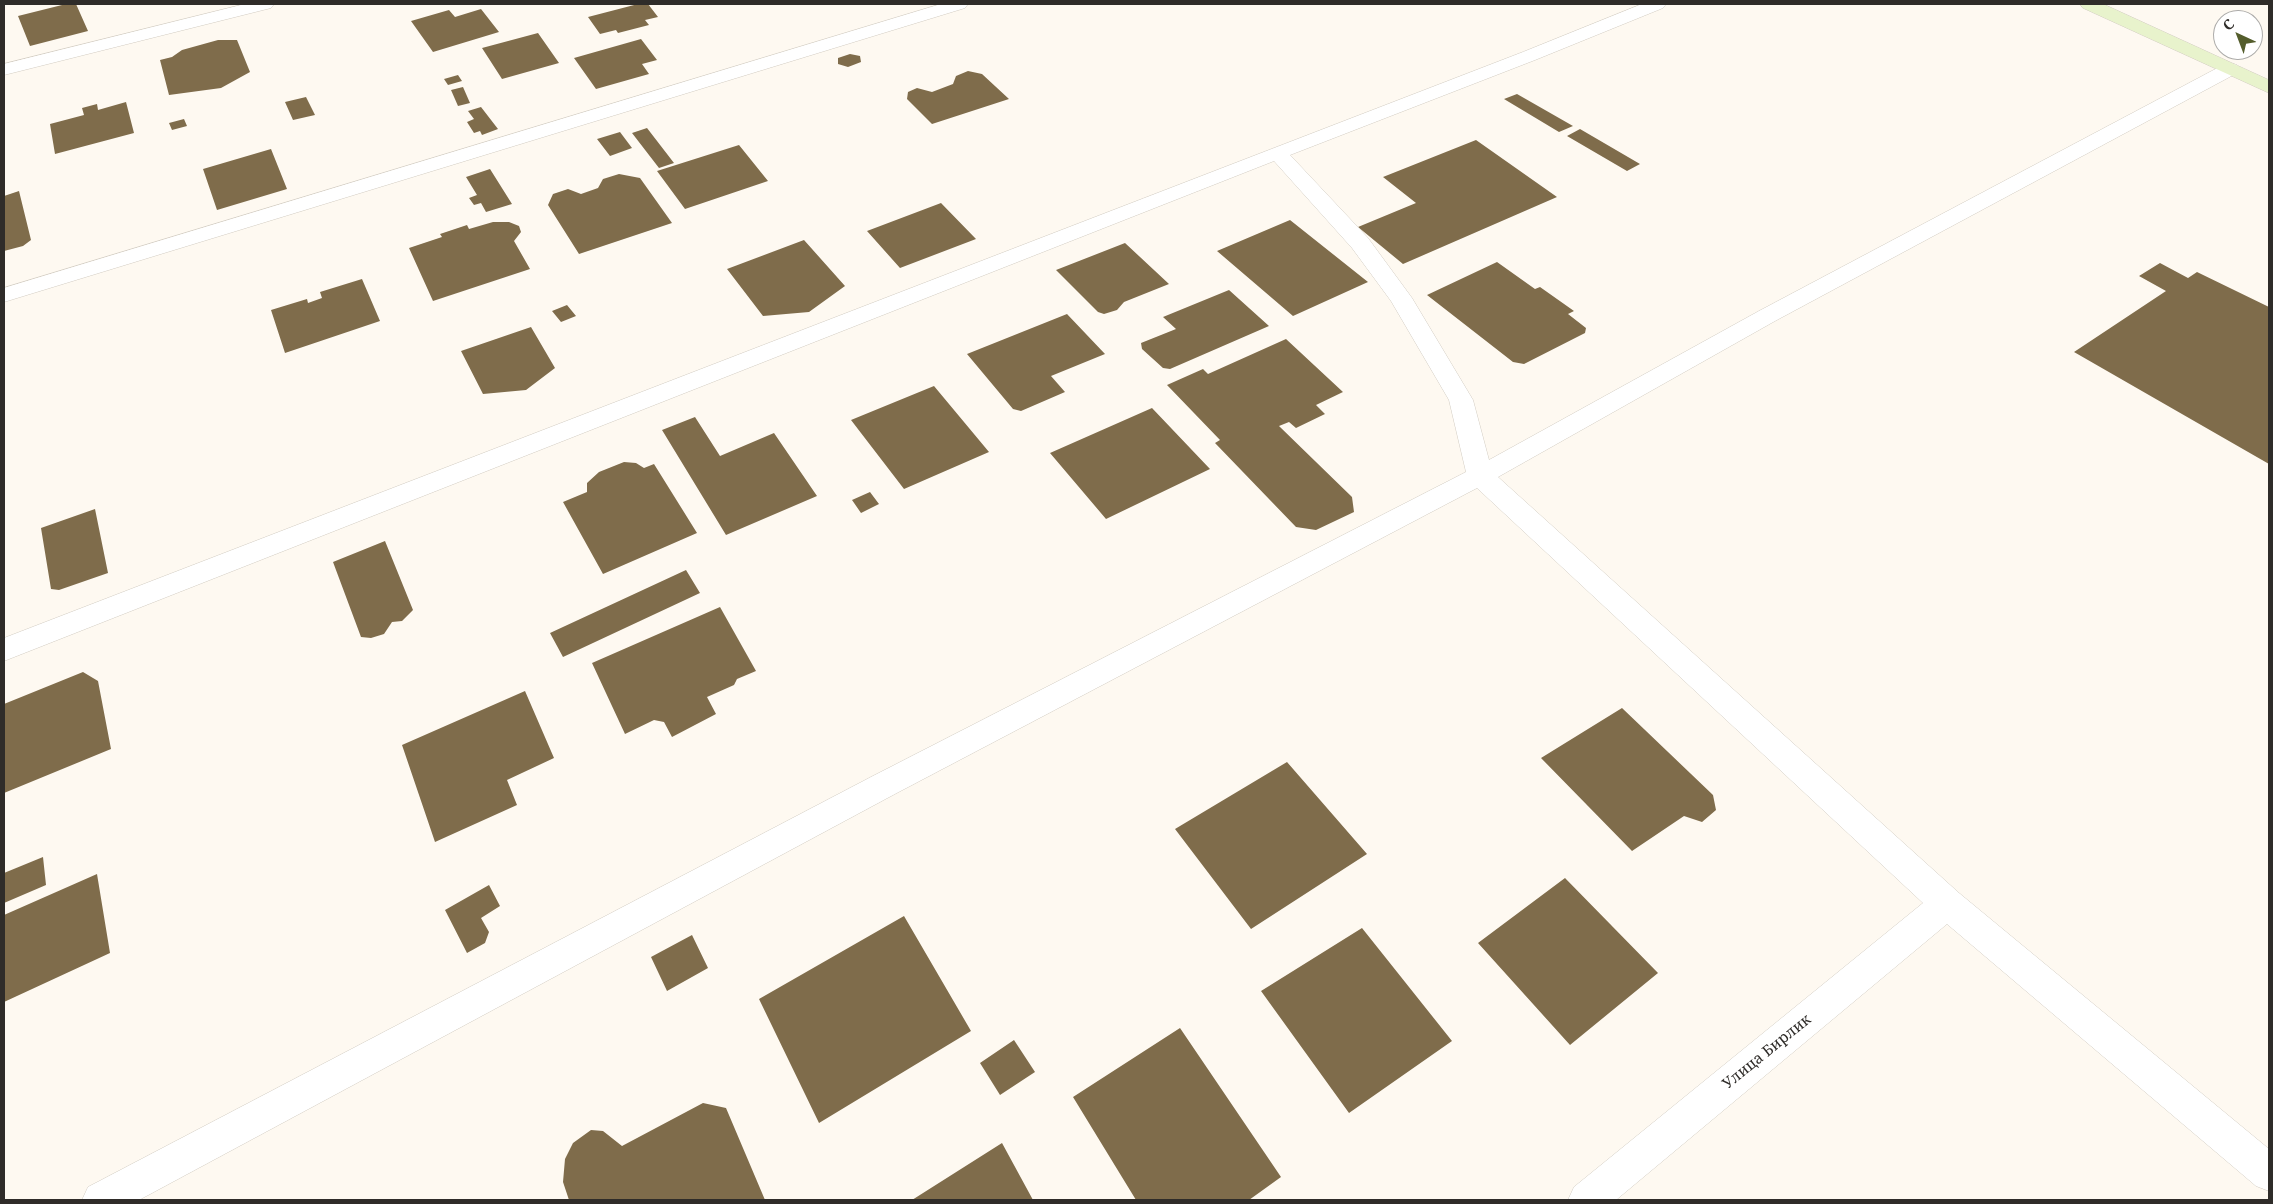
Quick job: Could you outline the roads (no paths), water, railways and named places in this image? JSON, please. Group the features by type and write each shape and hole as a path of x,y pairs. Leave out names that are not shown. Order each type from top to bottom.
{"main road":[{"path":"2089,4 2269,88"}],"street":[{"path":"4,70 266,4"},
{"path":"4,295 958,4"},
{"path":"4,650 1529,56 1657,4"},
{"path":"102,1200 882,786 1480,476 1767,316 2230,69"},
{"path":"1277,153 1360,244 1402,298 1461,400 1480,476 1947,904 2269,1173"},
{"name":"Улица Бирлик","path":"1586,1200 1947,904"}]}
